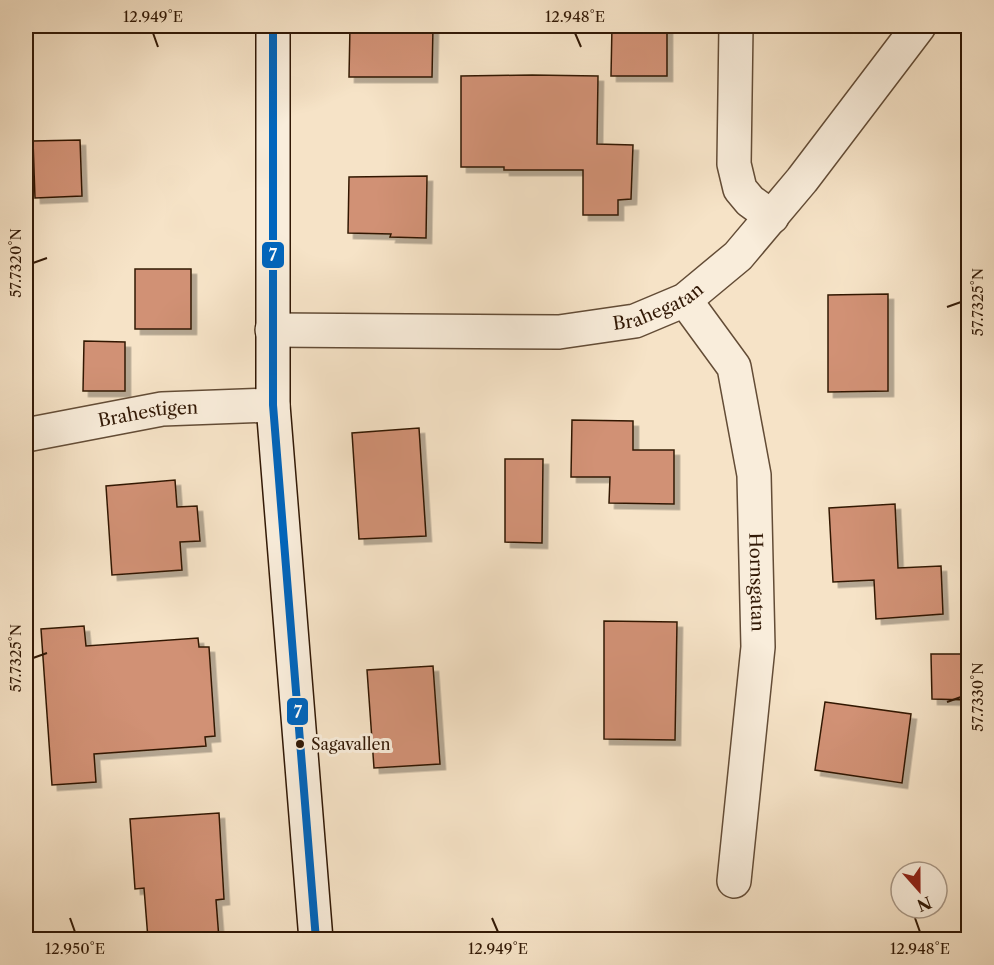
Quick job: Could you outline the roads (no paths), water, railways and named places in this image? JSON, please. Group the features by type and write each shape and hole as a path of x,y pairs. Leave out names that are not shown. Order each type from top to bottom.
{"street":[{"path":"273,26 273,405 316,939"},
{"path":"736,26 734,164 740,189 750,201 772,217"},
{"name":"Brahegatan","path":"272,330 559,332 635,321 685,300 738,256 772,217 919,26"},
{"name":"Hornsgatan","path":"685,300 735,367 754,475 758,647 734,880"},
{"name":"Brahestigen","path":"26,435 162,410 273,405"}],"place":[{"name":"Sagavallen","path":"300,744"}]}
